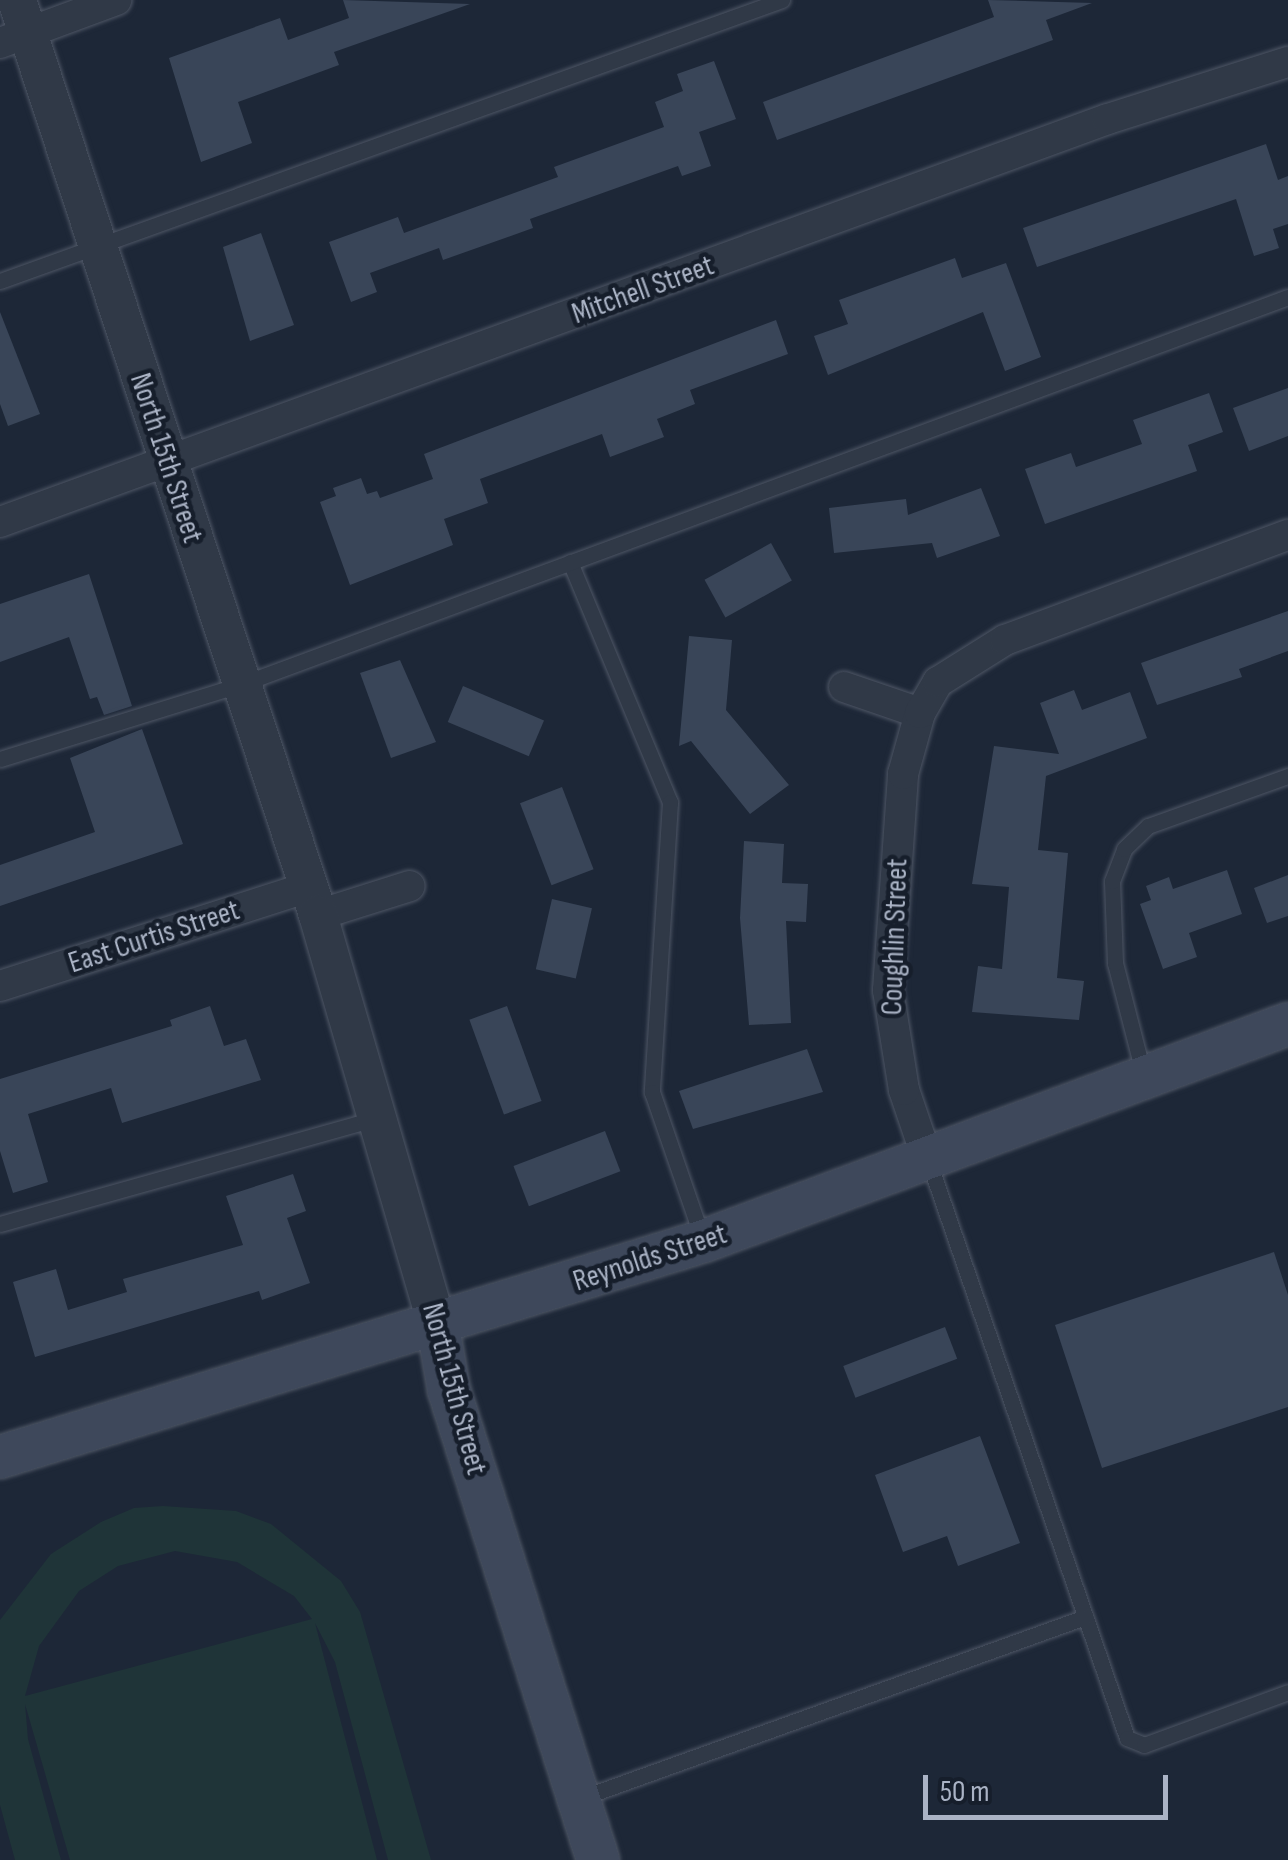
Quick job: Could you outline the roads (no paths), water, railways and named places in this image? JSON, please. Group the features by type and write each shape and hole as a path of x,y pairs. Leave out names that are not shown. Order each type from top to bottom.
{"main road":[{"name":"Reynolds Street","path":"0,1457 438,1328 704,1241 1288,1024"},
{"name":"North 15th Street","path":"438,1328 450,1390 598,1860"}],"street":[{"path":"15,26 116,0"},
{"name":"North 15th Street","path":"15,26 98,248 313,901 438,1328"},
{"name":"Mitchell Street","path":"0,522 168,465 1108,119 1288,62"},
{"name":"Coughlin Street","path":"928,1158 900,1072 888,990 903,774 920,713 938,682 1005,640 1288,535"},
{"path":"844,687 920,713"},
{"path":"313,901 410,886"},
{"name":"East Curtis Street","path":"0,986 313,901"}],"lane":[{"path":"0,281 782,0"},
{"path":"0,760 240,685 1288,297"},
{"path":"570,562 670,802 652,1092 704,1241"},
{"path":"1144,1077 1115,963 1112,880 1124,849 1148,826 1288,776"},
{"path":"0,1224 379,1117"},
{"path":"928,1158 1127,1738 1144,1744 1288,1692"},
{"path":"578,1799 1086,1617"}]}
